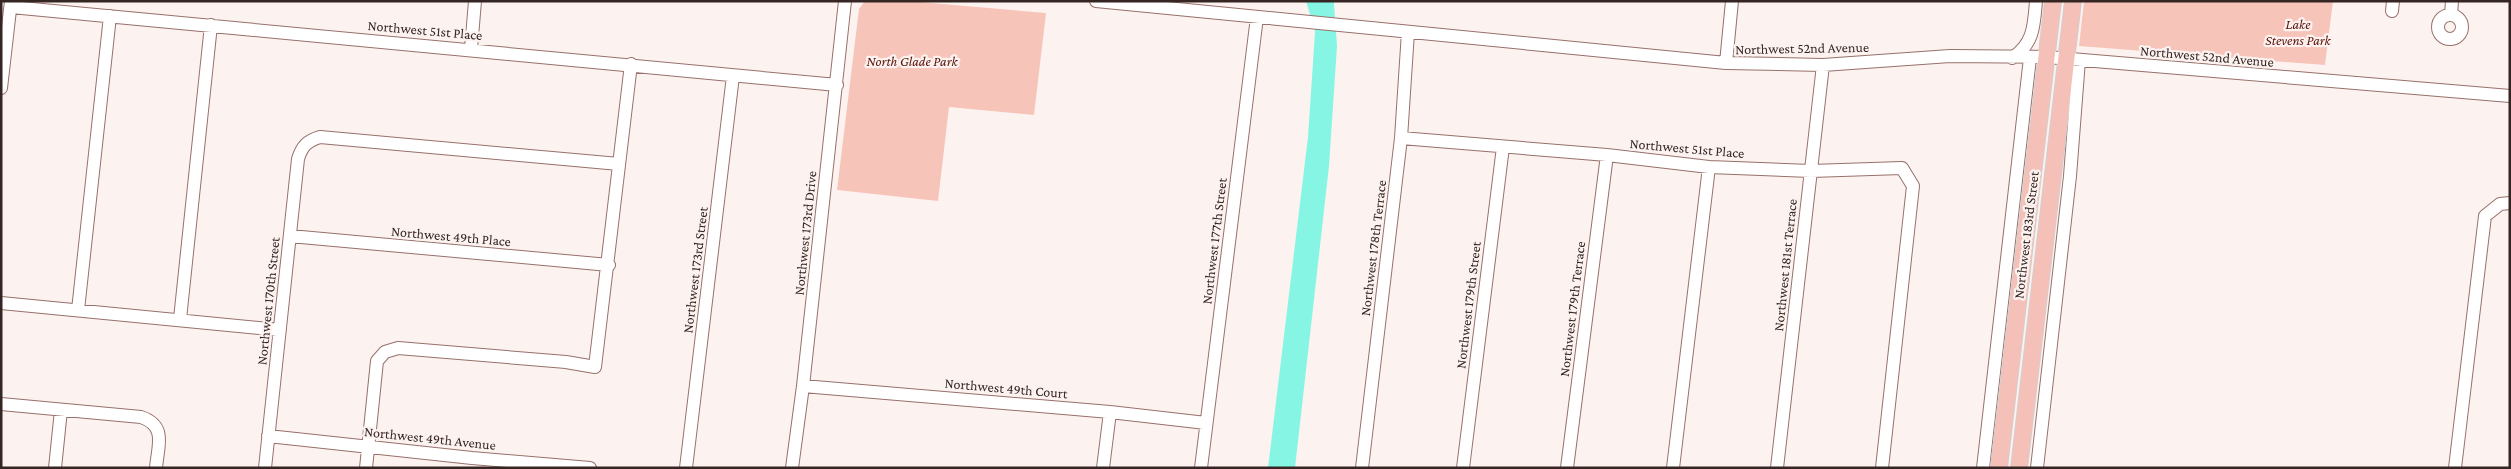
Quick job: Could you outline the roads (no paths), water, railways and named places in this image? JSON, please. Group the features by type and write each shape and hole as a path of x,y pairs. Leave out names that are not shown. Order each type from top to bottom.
{"main road":[{"name":"Northwest 183rd Street","path":"1999,468 2053,1"},
{"name":"Northwest 183rd Street","path":"2020,468 2037,317 2073,60 2074,1"},
{"path":"2020,285 2026,305 2037,317"}],"street":[{"path":"471,50 475,1"},
{"name":"Northwest 173rd Drive","path":"792,468 803,386 845,1"},
{"name":"Northwest 52nd Avenue","path":"1096,1 1726,63 1823,66 1950,56 2047,57 2510,96"},
{"path":"1726,63 1732,1"},
{"path":"2012,58 2022,52 2028,44 2032,34 2036,1"},
{"path":"2451,15 2452,1"},
{"path":"1,88 11,4"},
{"name":"Northwest 51st Place","path":"11,4 110,16 631,64 733,76 836,85"},
{"path":"78,310 110,16"},
{"name":"Northwest 177th Street","path":"1201,468 1257,17"},
{"path":"180,319 211,25"},
{"name":"Northwest 178th Terrace","path":"1362,468 1401,138 1408,32"},
{"path":"1983,468 2030,58"},
{"path":"2037,468 2070,176 2073,60"},
{"path":"366,468 377,361 385,352 398,348 566,362 595,367 609,265 631,64"},
{"name":"Northwest 181st Terrace","path":"1778,468 1823,66"},
{"name":"Northwest 173rd Street","path":"686,468 733,76"},
{"name":"Northwest 170th Street","path":"265,468 298,159 301,149 308,141 320,137 619,164"},
{"name":"Northwest 51st Place","path":"1401,138 1607,155 1708,167 1811,171 1902,168 1913,186 1906,235 1882,468"},
{"name":"Northwest 179th Street","path":"1463,468 1503,147"},
{"name":"Northwest 179th Terrace","path":"1566,468 1607,155"},
{"path":"1673,468 1708,167"},
{"path":"2455,468 2485,216 2491,209 2500,204 2510,204"},
{"name":"Northwest 49th Place","path":"290,236 609,265"},
{"path":"1,303 280,330"},
{"path":"2037,317 2054,324"},
{"name":"Northwest 49th Court","path":"803,386 1110,412 1206,423"},
{"path":"1,404 141,417 152,421 157,426 159,435 156,468"},
{"path":"55,468 61,410"},
{"path":"1103,468 1110,412"},
{"name":"Northwest 49th Avenue","path":"268,436 368,447 472,463 590,468"}],"water":[{"path":"1306,1 1334,1 1337,46 1329,166 1295,468 1268,468 1308,137 1315,32"}],"park label":[{"name":"Lake Stevens Park","path":"2298,32"},
{"name":"North Glade Park","path":"912,61"}]}
